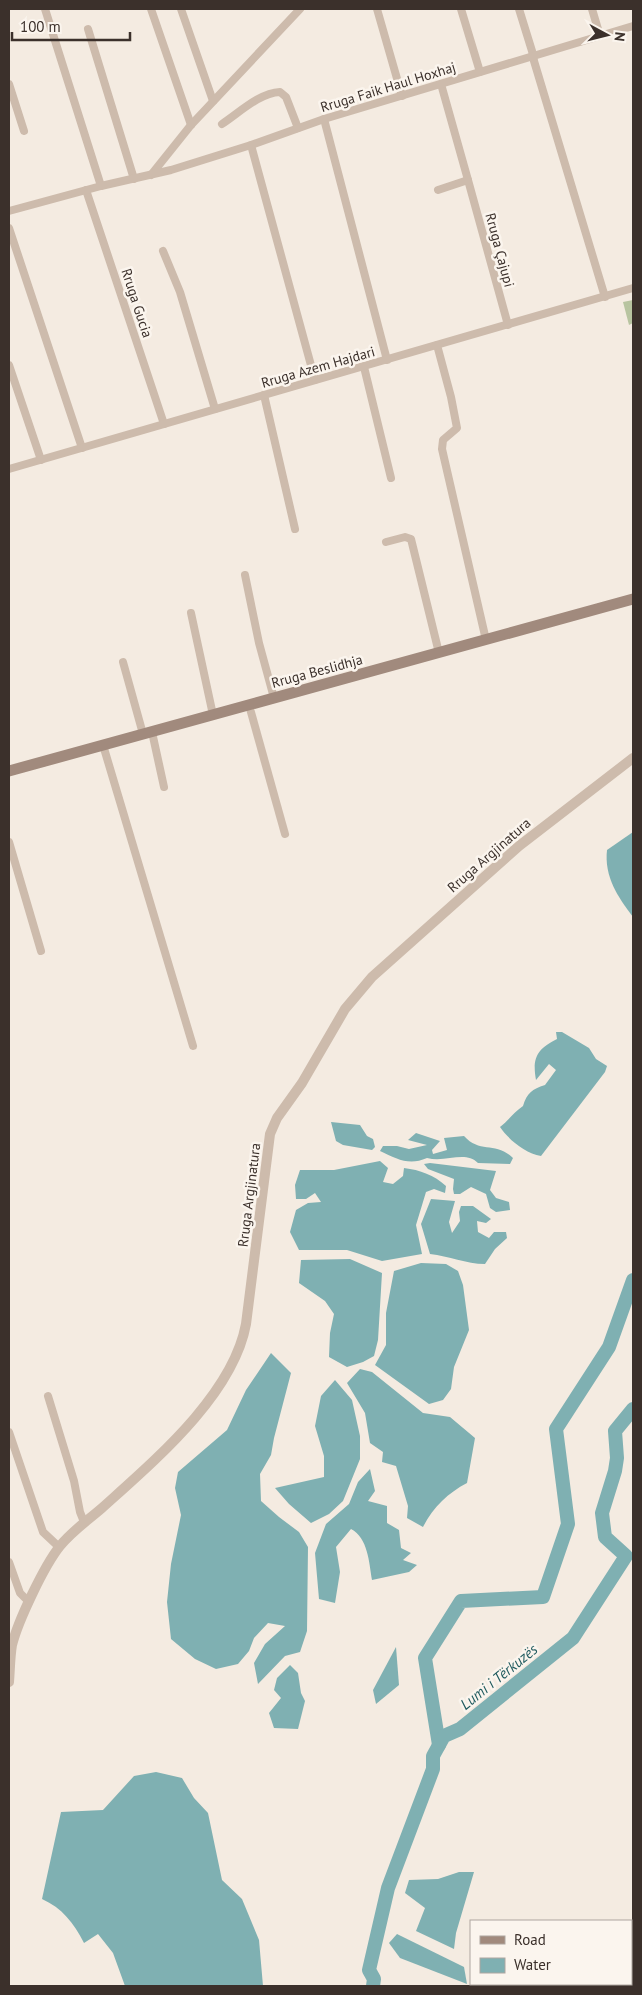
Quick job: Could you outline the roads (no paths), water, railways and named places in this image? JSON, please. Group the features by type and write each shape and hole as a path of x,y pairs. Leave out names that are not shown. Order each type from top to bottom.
{"main road":[{"name":"Rruga Beslidhja","path":"9,771 633,599"}],"street":[{"path":"45,9 100,186"},
{"path":"151,9 191,125"},
{"path":"181,9 213,101"},
{"path":"151,175 191,125 300,9"},
{"path":"377,9 402,96"},
{"path":"461,9 480,72"},
{"path":"520,9 605,297"},
{"path":"592,9 600,36"},
{"name":"Rruga Faik Haul Hoxhaj","path":"9,212 100,186 151,175 251,145 324,119 633,26"},
{"path":"88,29 134,178"},
{"path":"9,84 24,131"},
{"name":"Rruga Çajupi","path":"441,84 508,325"},
{"path":"222,124 269,93 280,92 286,97 298,128"},
{"path":"324,119 387,360"},
{"path":"251,145 315,380"},
{"path":"438,190 468,180"},
{"name":"Rruga Gucia","path":"86,190 164,424"},
{"path":"9,228 82,448"},
{"path":"163,251 180,292 215,409"},
{"name":"Rruga Azem Hajdari","path":"9,470 633,288"},
{"path":"437,345 457,428 443,440 442,450 486,640"},
{"path":"9,365 41,460"},
{"path":"364,367 391,478"},
{"path":"264,395 295,529"},
{"path":"386,542 406,537 411,539 439,652"},
{"path":"245,574 259,643 274,698"},
{"path":"191,613 214,715"},
{"path":"123,662 164,787"},
{"path":"249,705 285,834"},
{"path":"103,745 193,1046"},
{"name":"Rruga Argjinatura","path":"9,1676 11,1647 29,1602 59,1547 148,1465 207,1404 236,1357 243,1340 246,1324 270,1134 282,1110 302,1083 353,998 400,950 519,846 633,758"},
{"path":"9,842 40,951"},
{"path":"48,1396 74,1480 80,1512 84,1522"},
{"path":"9,1432 43,1532 59,1547"},
{"path":"9,1562 20,1593 29,1602"}],"water":[{"path":"633,832 633,917 613,886 608,869 607,850"},
{"path":"556,1032 562,1032 589,1048 596,1059 607,1066 605,1072 541,1156 529,1152 518,1145 500,1127 523,1106 531,1092 545,1085 556,1070 549,1064 536,1080 535,1066 538,1055 545,1047 557,1039"},
{"path":"331,1122 360,1125 367,1136 373,1139 375,1147 372,1150 343,1145 336,1141"},
{"path":"416,1133 440,1141 432,1150 433,1154 447,1150 444,1138 464,1136 476,1145 500,1150 513,1158 510,1164 478,1163 467,1157 427,1158 409,1161 398,1159 380,1151 383,1146 397,1146 409,1149 427,1145 408,1140"},
{"path":"380,1161 388,1168 383,1182 393,1184 403,1176 404,1168 427,1174 446,1186 445,1193 434,1189 426,1192 416,1225 422,1254 382,1261 347,1250 299,1250 290,1232 296,1210 308,1203 321,1202 315,1193 306,1199 296,1199 295,1185 300,1170 334,1170"},
{"path":"430,1163 496,1171 490,1190 496,1198 509,1202 510,1210 496,1212 490,1208 486,1194 471,1187 460,1194 454,1194 454,1179 428,1169 424,1164"},
{"path":"431,1199 455,1201 449,1222 452,1233 460,1221 459,1212 461,1206 473,1206 491,1219 486,1223 477,1221 478,1232 489,1238 494,1232 506,1232 507,1238 495,1249 485,1264 471,1263 430,1254 421,1224"},
{"path":"350,1259 382,1273 378,1340 374,1356 347,1367 329,1357 330,1333 334,1314 325,1301 299,1283 301,1260"},
{"path":"421,1263 446,1264 458,1271 463,1285 469,1330 454,1367 451,1389 443,1400 429,1404 375,1365 386,1345 386,1313 394,1271"},
{"path":"271,1353 291,1373 271,1455 260,1474 261,1501 299,1532 308,1547 307,1631 300,1652 285,1656 258,1684 254,1663 265,1644 285,1626 268,1623 254,1638 249,1651 238,1664 216,1669 195,1659 171,1639 167,1602 171,1564 181,1515 175,1488 178,1472 227,1430 246,1390"},
{"path":"360,1369 372,1372 423,1413 450,1417 475,1438 467,1483 442,1501 431,1513 423,1527 407,1518 408,1506 396,1466 382,1462 383,1452 370,1443 365,1413 347,1383"},
{"path":"335,1380 352,1400 360,1436 360,1459 343,1501 329,1514 311,1523 289,1504 275,1488 324,1477 324,1456 315,1426 321,1396"},
{"path":"370,1469 375,1491 368,1501 387,1506 387,1523 399,1530 401,1548 411,1553 403,1560 417,1565 409,1572 372,1580 369,1558 364,1544 357,1533 351,1529 336,1547 340,1572 335,1603 319,1599 315,1553 326,1524 349,1504 358,1482"},
{"path":"396,1647 399,1685 376,1704 373,1690"},
{"path":"290,1665 298,1673 301,1693 305,1701 298,1729 274,1728 269,1713 281,1698 274,1690 277,1678"},
{"path":"156,1772 182,1778 194,1798 208,1813 222,1880 242,1899 259,1940 263,1986 125,1986 113,1953 98,1934 84,1943 67,1917 56,1907 42,1899 61,1812 103,1810 134,1776"},
{"path":"459,1872 474,1872 456,1933 454,1949 416,1931 425,1908 405,1893 409,1880 438,1879"},
{"path":"397,1934 464,1967 467,1984 400,1958 389,1943"}],"waterway":[{"path":"439,1745 425,1658 461,1601 543,1597 568,1524 556,1429 609,1347 633,1280"},
{"name":"Lumi i Tërkuzës","path":"373,1986 374,1979 369,1970 388,1888 433,1769 433,1756 444,1736 460,1729 573,1638 626,1556 605,1537 602,1513 615,1471 617,1458 615,1431 633,1409"}]}
